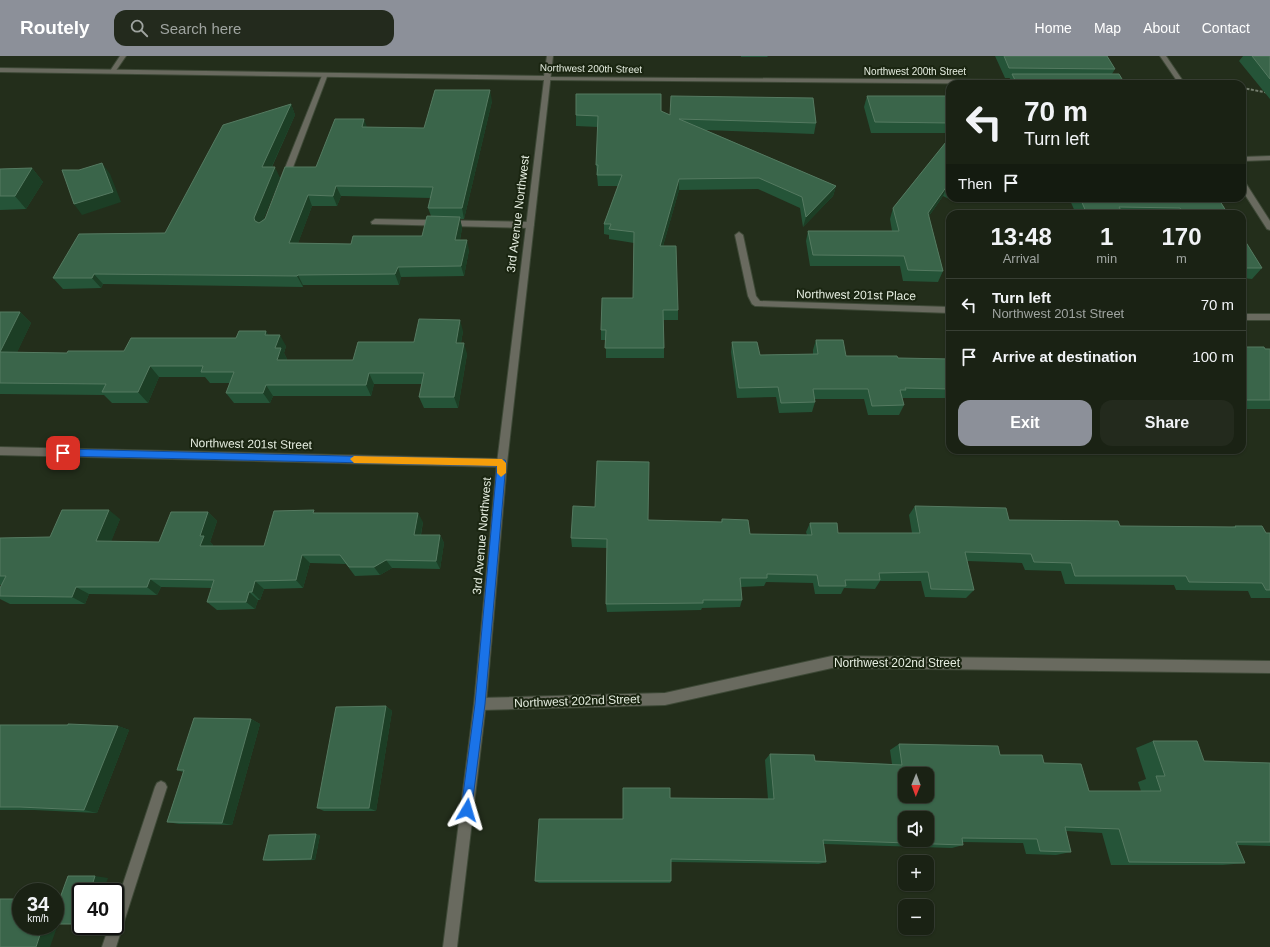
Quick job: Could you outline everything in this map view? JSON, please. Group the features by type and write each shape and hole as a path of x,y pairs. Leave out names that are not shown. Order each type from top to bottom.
{"street":[{"path":"113,71 123,56"},
{"name":"3rd Avenue Northwest","path":"450,947 480,704 502,463 550,56"},
{"path":"1163,56 1180,80"},
{"name":"Northwest 200th Street","path":"0,70 547,78 946,81"},
{"path":"282,185 325,74"},
{"path":"1246,159 1270,158"},
{"path":"1246,190 1270,227"},
{"path":"375,222 530,225"},
{"name":"Northwest 201st Place","path":"739,236 752,296 755,302 762,304 946,310"},
{"path":"1246,316 1270,317"},
{"name":"Northwest 201st Street","path":"0,451 502,463"},
{"name":"Northwest 202nd Street","path":"480,704 665,699 832,662 1270,667"},
{"path":"109,947 161,787"}],"path":[{"path":"1246,89 1270,93"}],"building":[{"path":"1004,56 1107,56 1115,69 1009,68"},
{"path":"1252,56 1270,56 1270,79"},
{"path":"1012,74 1119,74 1123,80 1015,80"},
{"path":"435,90 490,90 462,208 428,208 433,187 336,186 333,196 308,195 289,243 351,244 353,236 422,236 427,216 460,217 455,240 467,240 461,266 398,267 395,274 297,276 94,274 92,278 53,278 79,234 165,233 223,125 291,104 262,167 275,167 254,218 255,221 259,223 265,219 285,167 316,167 335,119 364,119 362,127 424,128"},
{"path":"576,94 661,94 661,111 670,115 671,96 813,98 816,123 679,119 836,186 806,217 802,197 759,178 679,179 660,246 676,246 678,310 663,310 664,348 605,348 606,330 601,330 602,298 633,298 634,232 609,229 611,224 604,224 622,175 597,175 598,116 576,115"},
{"path":"867,96 946,96 946,123 875,122"},
{"path":"946,142 946,187 928,213 943,271 908,270 904,256 813,255 808,231 899,231 893,208"},
{"path":"102,163 113,192 74,204 62,170 79,170"},
{"path":"32,168 15,196 0,196 0,169"},
{"path":"1082,202 1220,202 1226,210 1181,210 1180,208 1119,207 1121,210 1085,210"},
{"path":"1246,242 1262,268 1246,268"},
{"path":"0,312 20,312 0,352"},
{"path":"419,319 460,320 456,343 464,343 454,397 419,397 424,373 369,373 366,385 266,385 263,393 226,393 234,372 201,372 203,366 150,366 138,392 102,392 106,384 0,383 0,352 67,353 68,351 124,351 131,338 236,338 239,331 266,331 265,335 280,335 275,348 281,348 277,360 353,360 358,342 414,342"},
{"path":"816,340 843,340 846,356 897,356 898,358 946,359 946,389 905,388 906,390 900,390 904,405 872,406 868,389 813,389 815,402 781,403 778,387 739,388 732,342 757,342 760,355 818,354"},
{"path":"1246,347 1264,347 1265,349 1270,349 1270,400 1246,400"},
{"path":"597,461 649,462 648,520 722,522 722,519 748,520 750,534 812,535 810,523 837,523 838,533 920,533 915,506 1006,508 1009,520 1118,521 1120,526 1262,526 1266,533 1270,533 1270,590 1266,590 1262,583 1189,582 1186,576 1075,576 1071,563 1034,562 1031,554 965,552 974,590 931,589 928,572 879,573 880,580 845,580 846,586 819,586 817,575 767,574 767,578 740,578 742,600 703,600 703,603 606,604 607,539 571,538 573,506 595,507"},
{"path":"62,510 109,510 96,541 159,542 171,512 208,512 200,536 204,536 200,546 264,546 274,511 314,510 313,513 418,513 414,535 440,535 436,561 386,560 374,567 349,567 340,555 302,555 296,580 255,581 252,592 249,592 246,602 207,602 214,580 150,579 147,587 76,587 72,597 0,596 0,588 6,576 0,576 0,538 50,537"},
{"path":"386,706 369,808 317,808 336,707"},
{"path":"194,718 251,719 222,823 167,822 184,770 177,770"},
{"path":"68,724 118,726 84,810 0,807 0,725"},
{"path":"1153,741 1197,741 1204,761 1270,763 1270,842 1236,842 1245,863 1129,862 1119,829 1065,827 1071,852 1040,851 1037,839 962,838 963,845 934,844 934,811 898,811 898,843 823,840 826,862 671,859 671,881 535,881 539,819 623,819 623,788 670,788 670,798 774,799 770,754 814,755 815,761 902,765 899,744 998,746 1000,755 1042,755 1044,763 1081,764 1089,791 1161,791 1156,776 1165,776"},
{"path":"316,834 311,859 263,860 269,835"},
{"path":"68,876 95,876 93,883 72,883 72,924 64,924 64,887"},
{"path":"0,899 12,899 12,935 40,935 36,947 0,947"}],"slow traffic":[{"path":"354,459 502,463 501,473"}],"route":[{"path":"63,453 502,463 480,704 467,810"}]}
